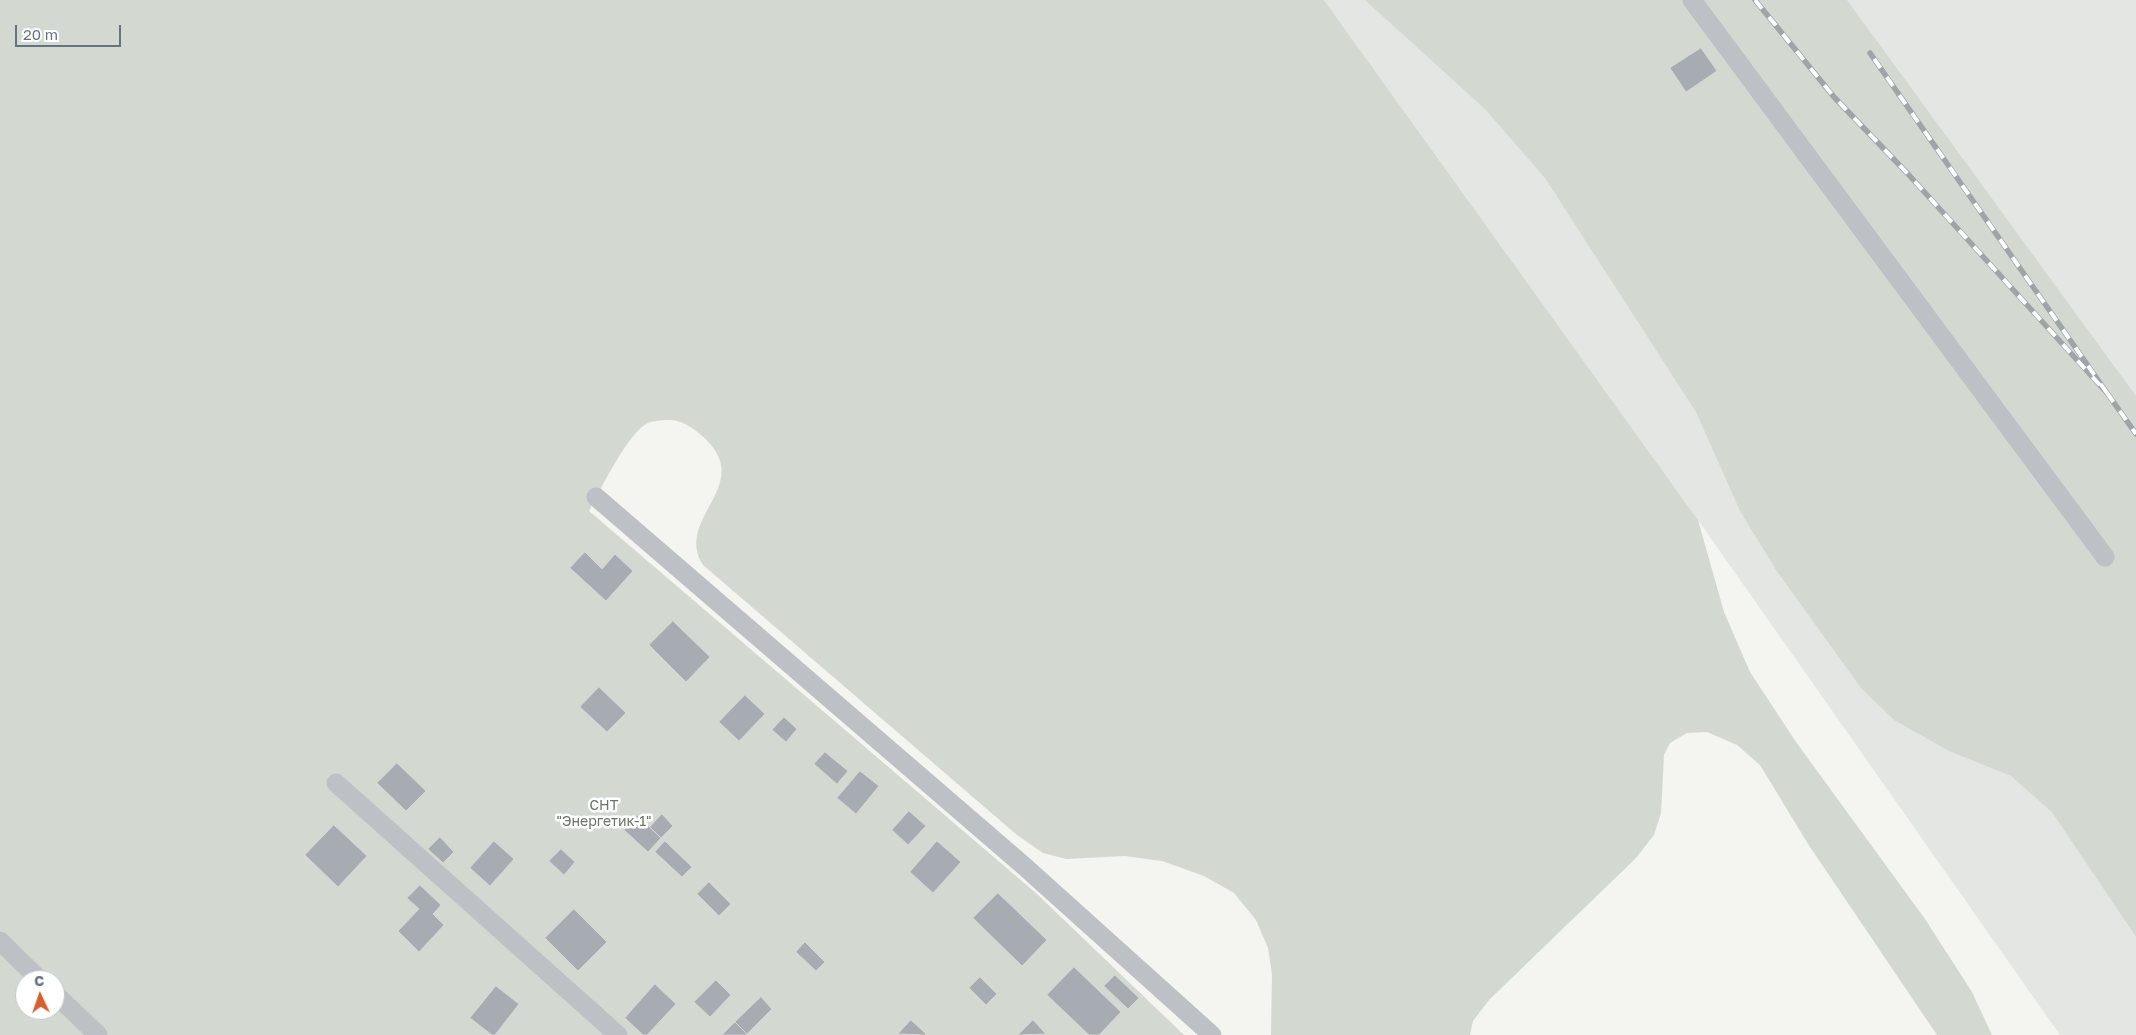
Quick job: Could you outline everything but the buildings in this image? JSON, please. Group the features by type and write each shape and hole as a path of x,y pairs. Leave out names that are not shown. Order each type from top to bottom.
{"lane":[{"path":"1692,0 2105,557"},
{"path":"596,497 1024,866 1212,1035"},
{"path":"336,783 618,1035"},
{"path":"0,942 29,970"},
{"path":"65,1004 98,1035"}],"shaded area":[{"path":"1324,0 2136,0 2136,1035 2060,1035 1698,520"}],"green space":[{"name":"СНТ \"Энергетик-1\"","path":"0,0 1324,0 1698,520 1724,612 1750,672 1796,742 1925,919 1972,992 1992,1035 1937,1035 1808,844 1760,765 1737,745 1707,732 1687,733 1670,743 1664,755 1661,813 1654,835 1635,859 1489,1000 1473,1021 1470,1035 1271,1035 1272,974 1268,948 1256,920 1234,893 1204,876 1162,861 1125,856 1066,859 1043,853 1017,835 703,565 697,548 698,531 719,485 722,469 717,453 694,429 677,421 667,420 648,423 640,429 623,450 589,511 1037,894 1184,1035 0,1035"},
{"path":"1365,0 1847,0 2136,396 2136,937 2052,812 2011,776 1949,751 1894,720 1861,688 1776,570 1740,511 1696,412 1545,178 1485,109"}],"railway":[{"path":"1755,0 1834,97 1908,174 2107,393 1870,53"},
{"path":"2107,393 2136,434"}]}
